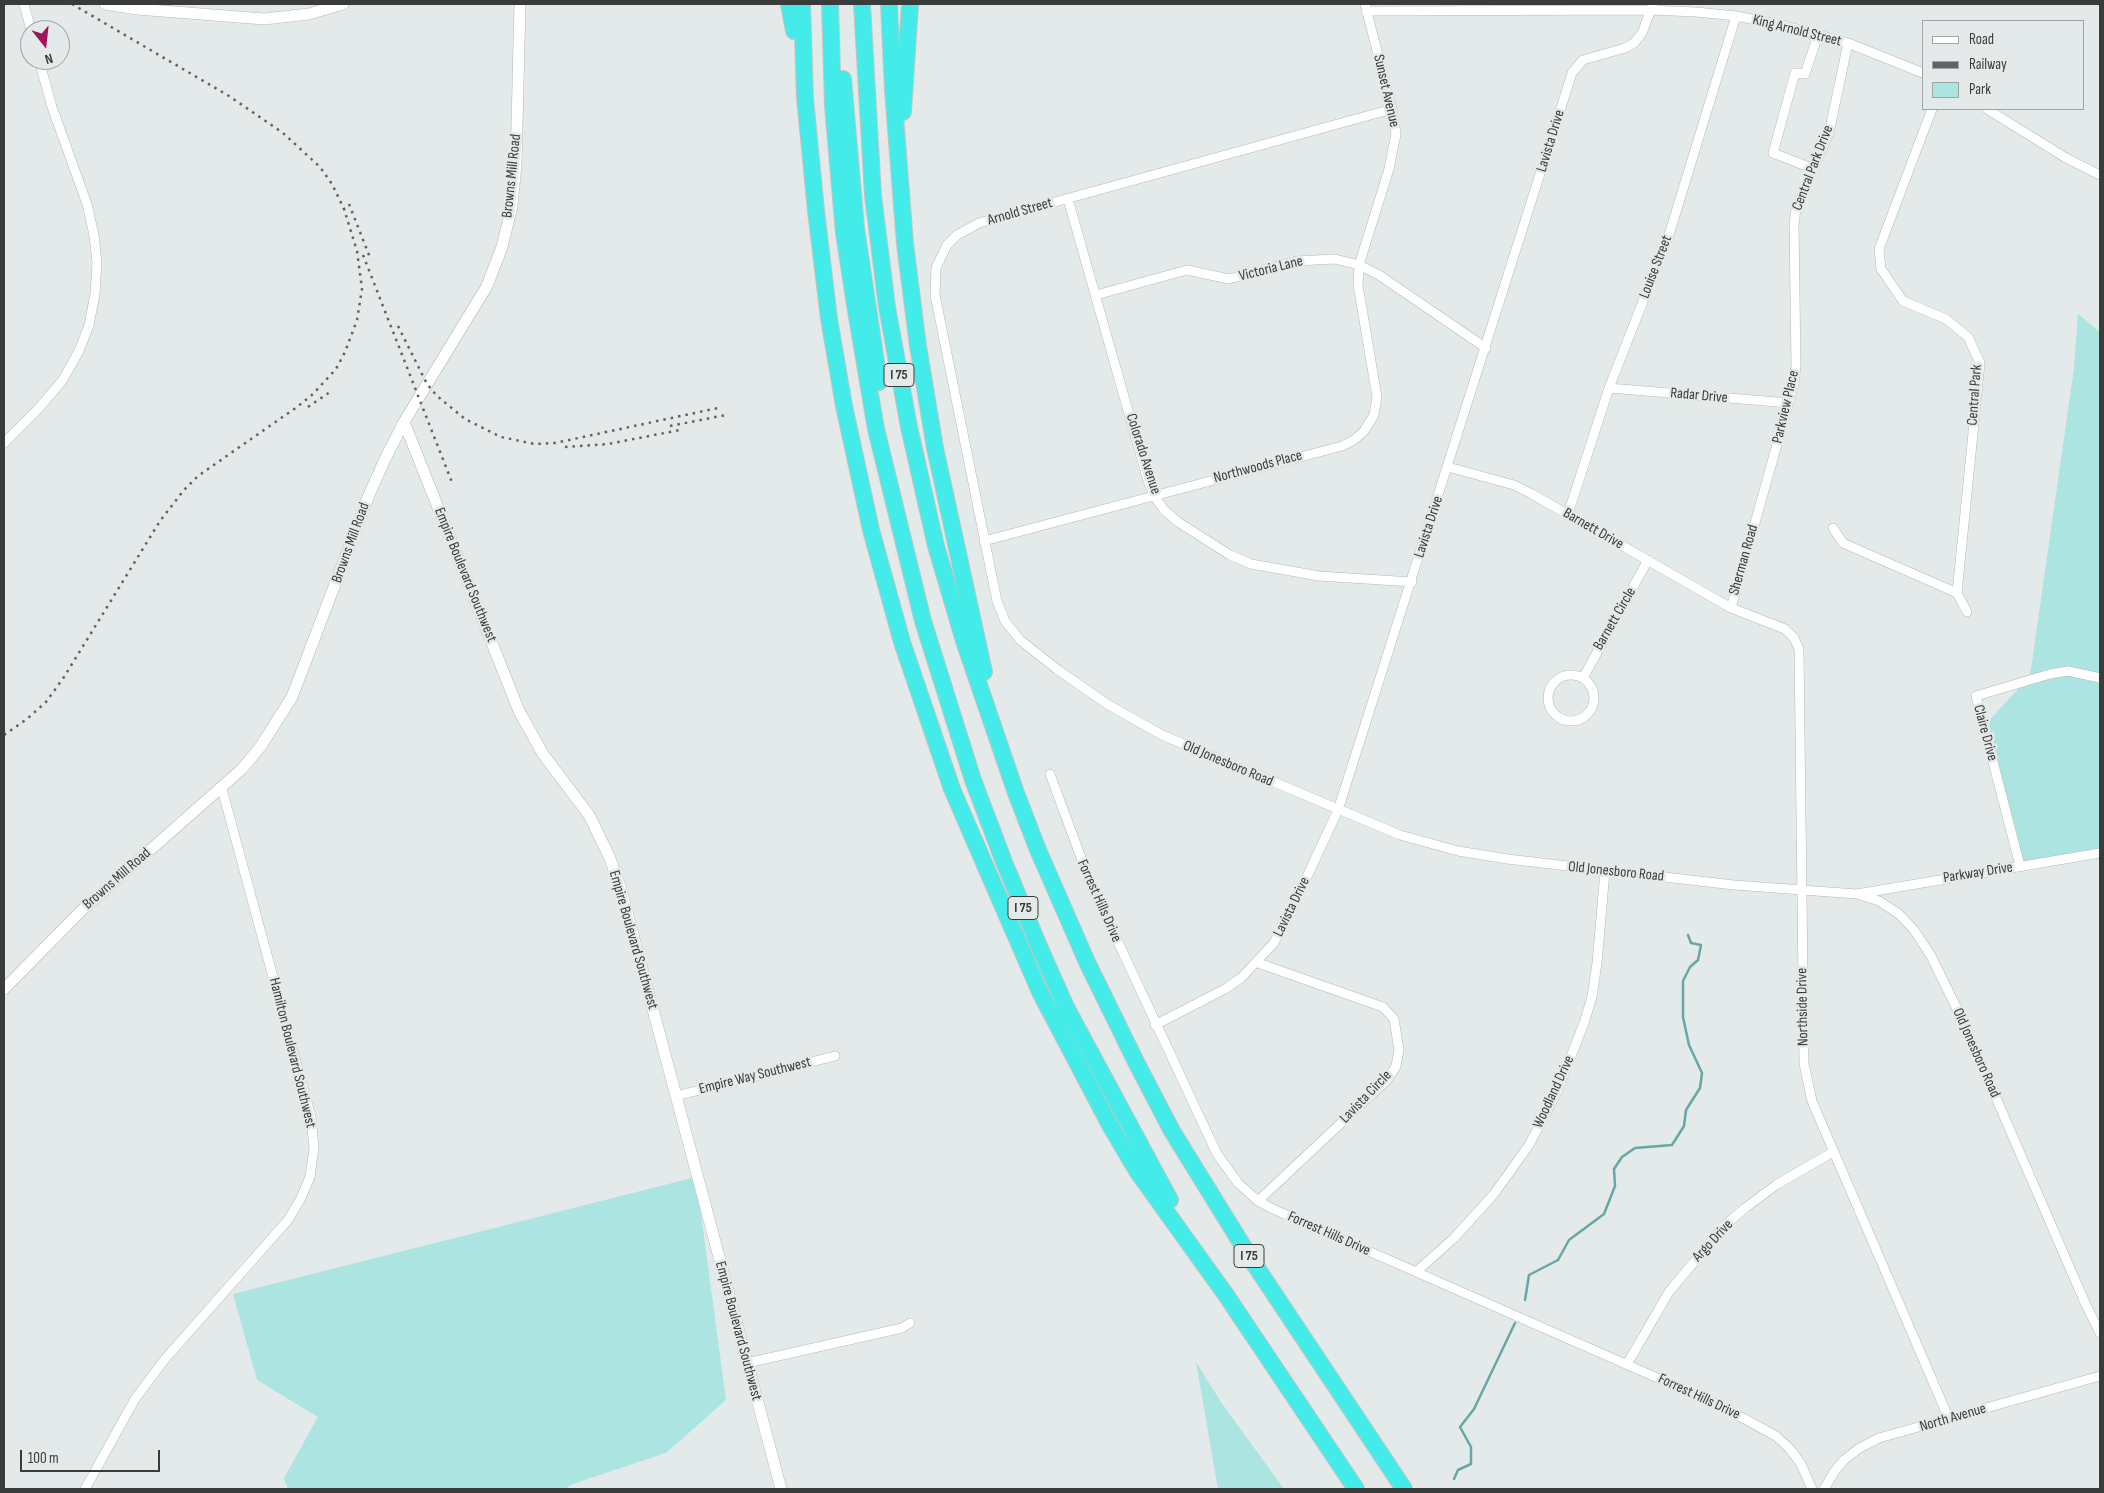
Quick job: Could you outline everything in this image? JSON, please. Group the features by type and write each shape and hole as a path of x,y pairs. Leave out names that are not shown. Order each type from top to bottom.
{"highway":[{"path":"789,4 805,98"},
{"path":"802,4 805,98 820,250 844,406 874,539 902,642 935,740 971,837 1040,992 1086,1082 1137,1171 1226,1295"},
{"name":"I 75","path":"830,4 833,106 844,233 864,364 890,493 923,621 973,780 1004,862 1066,1008 1150,1168 1226,1295 1356,1489"},
{"path":"841,4 844,107 856,228 878,377 895,466 890,493"},
{"name":"I 75","path":"862,4 873,196 887,307 909,427 936,546 964,641 1038,850 1087,962 1172,1130 1246,1251 1404,1489"},
{"path":"890,4 892,90 899,179 905,244 926,397 998,735"},
{"path":"899,179 910,4"}],"street":[{"path":"24,4 28,20"},
{"path":"105,4 138,9 264,19 309,14 342,4"},
{"name":"Browns Mill Road","path":"4,989 81,911 222,789 261,746 292,697 369,495 404,422 487,286 502,247 512,206 516,164 520,4"},
{"name":"King Arnold Street","path":"1366,7 1652,7 1736,16 1848,43 1922,73"},
{"name":"Sunset Avenue","path":"1359,265 1389,169 1396,134 1392,110 1366,7"},
{"name":"Lavista Drive","path":"1156,1025 1225,989 1258,963 1285,924 1338,810 1412,582 1572,73 1583,60 1625,48 1634,43 1642,33 1652,7"},
{"name":"Louise Street","path":"1568,514 1609,388 1669,235 1736,16"},
{"path":"1814,169 1773,153 1795,73 1804,74 1818,35"},
{"name":"Central Park Drive","path":"1795,270 1794,230 1796,209 1828,133 1848,43"},
{"path":"4,443 40,408 62,381 82,342 95,294 97,263 94,235 87,204 52,106 42,70"},
{"name":"Arnold Street","path":"984,541 935,295 936,268 947,245 968,228 1068,198 1392,110"},
{"name":"Central Park","path":"1931,110 1878,249 1882,269 1903,302 1946,319 1954,325 1968,337 1980,363 1957,593"},
{"path":"1989,110 2066,158 2100,176"},
{"name":"Colorado Avenue","path":"1068,198 1154,495 1164,510 1178,522 1230,555 1251,564 1319,576 1412,582"},
{"name":"Victoria Lane","path":"1096,295 1187,270 1229,279 1312,259 1335,259 1359,265 1379,275 1486,348"},
{"name":"Northwoods Place","path":"984,541 1342,446 1354,440 1364,431 1374,416 1377,397 1358,285 1359,265"},
{"name":"Parkview Place","path":"1758,513 1789,403 1796,366 1795,270"},
{"name":"Radar Drive","path":"1609,388 1789,403"},
{"name":"Empire Boulevard Southwest","path":"404,422 519,711 543,754 589,815 610,856 622,894 781,1489"},
{"name":"Barnett Drive","path":"1448,467 1514,485 1731,608"},
{"name":"Sherman Road","path":"1731,608 1758,513"},
{"path":"1834,528 1843,543 1957,593 1967,612"},
{"name":"Old Jonesboro Road","path":"984,541 997,602 1005,621 1020,640 1058,670 1107,704 1162,735 1338,810 1400,834 1458,851 1605,871 1857,894 1880,901 1899,914 1914,930 1931,956 1960,1016 2100,1333"},
{"name":"Barnett Circle","path":"1583,678 1648,560"},
{"name":"Northside Drive","path":"1731,608 1785,629 1794,638 1799,649 1804,1064 1812,1101 1949,1419"},
{"name":"Claire Drive","path":"2020,866 1976,696 2050,674 2068,671 2100,678"},
{"path":"1568,675 1583,678 1593,689 1594,704 1590,711 1585,717 1571,721 1557,716 1552,710 1548,696 1555,682 1568,675"},
{"name":"Forrest Hills Drive","path":"1050,774 1090,882 1217,1154 1238,1183 1258,1201 1722,1406 1776,1436 1801,1464 1812,1489"},
{"name":"Hamilton Boulevard Southwest","path":"85,1489 135,1399 166,1359 288,1220 300,1200 310,1177 314,1148 311,1116 222,789"},
{"name":"Parkway Drive","path":"1857,894 2100,854"},
{"name":"Woodland Drive","path":"1416,1272 1454,1238 1494,1194 1529,1145 1557,1092 1592,998 1605,871"},
{"name":"Lavista Circle","path":"1258,963 1383,1007 1394,1019 1399,1050 1396,1066 1387,1080 1258,1201"},
{"name":"Empire Way Southwest","path":"676,1096 835,1056"},
{"name":"Argo Drive","path":"1627,1364 1669,1292 1723,1227 1744,1208 1776,1185 1834,1152"},
{"path":"747,1363 902,1328 910,1324"},
{"name":"North Avenue","path":"1824,1489 1834,1472 1858,1449 1880,1438 2100,1376"}],"green space":[{"path":"2078,314 2100,332 2100,851 2024,863 1984,726 2030,676 2074,368"},
{"path":"696,1177 726,1400 666,1453 570,1485 566,1489 288,1489 284,1478 318,1417 257,1380 233,1294"},
{"path":"1196,1362 1221,1402 1284,1489 1218,1489"}],"waterway":[{"path":"1525,1300 1529,1275 1558,1260 1569,1240 1604,1214 1615,1186 1614,1169 1622,1157 1635,1148 1672,1145 1684,1126 1686,1110 1700,1088 1702,1073 1689,1045 1683,1017 1683,981 1690,967 1698,960 1701,945 1691,943 1688,935"},
{"path":"1454,1479 1458,1470 1471,1464 1471,1447 1460,1427 1474,1409 1515,1323"}],"railway":[{"path":"72,4 229,96 283,133 320,167 332,184 346,213"},
{"path":"349,204 371,260"},
{"path":"4,735 27,719 46,702 64,677 160,521 184,490 198,476 297,407 313,394 336,369 345,352 357,320 362,289 357,251 344,209"},
{"path":"363,255 453,485"},
{"path":"398,326 427,384 437,396 465,419 501,437 535,444 555,443 718,408"},
{"path":"308,407 330,392"},
{"path":"670,426 726,415"},
{"path":"565,447 608,444 680,430"}]}
